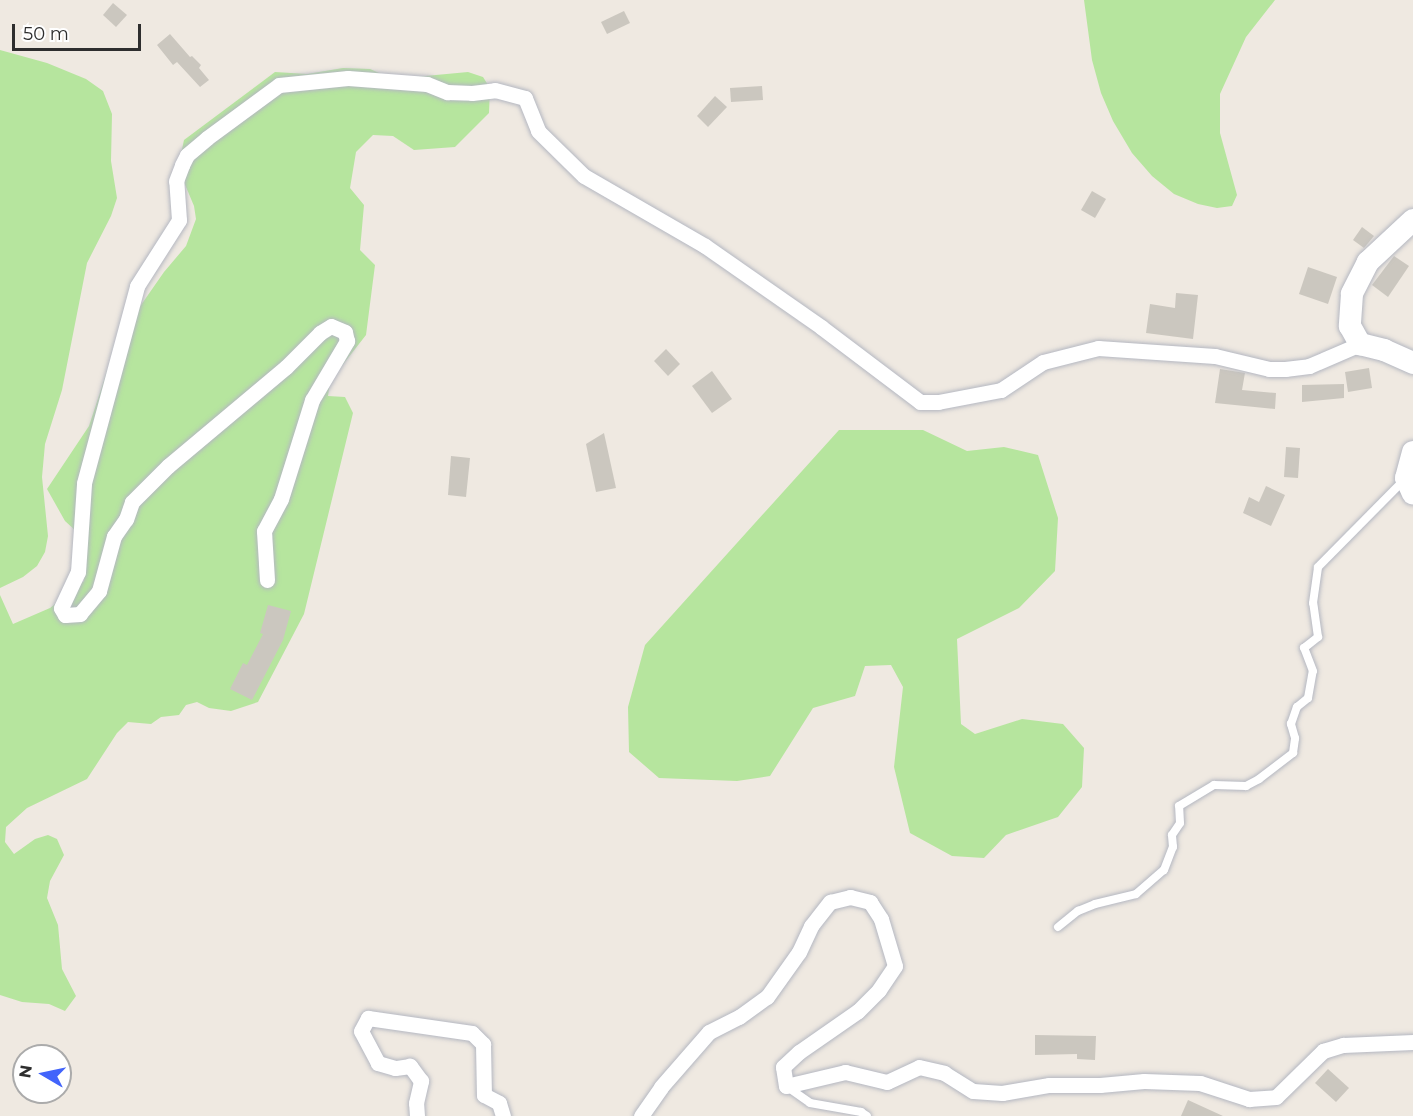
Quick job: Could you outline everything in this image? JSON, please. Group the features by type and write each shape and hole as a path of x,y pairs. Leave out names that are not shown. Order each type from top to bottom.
{"main road":[{"path":"1413,220 1368,262 1352,294 1350,326 1360,344 1384,350 1413,363"},
{"path":"1410,486 1413,452"}],"street":[{"path":"267,580 264,531 282,499 312,400 347,341 345,332 331,326 320,333 286,367 168,466 132,502 126,519 114,536 99,591 80,614 65,615 61,608 78,572 84,483 137,286 179,220 176,181 182,165 187,155 207,138 279,85 348,78 427,84 447,92 472,93 495,90 525,98 538,131 584,176 705,246 821,327 920,402 938,402 1001,390 1043,362 1098,348 1215,356 1269,369 1285,369 1309,366 1360,344"},
{"path":"641,1116 661,1087 709,1032 739,1017 767,996 799,952 811,926 830,902 850,897 870,902 881,919 895,966 879,990 858,1011 799,1052 783,1067 786,1086 845,1072 887,1082 919,1067 944,1073 973,1091 1002,1093 1049,1085 1200,1083 1249,1099 1276,1097 1323,1051 1343,1045 1413,1042"},
{"path":"417,1116 416,1103 421,1081 410,1066 395,1068 378,1063 361,1031 368,1018 472,1033 483,1044 484,1095 499,1103 503,1116"}],"lane":[{"path":"1058,927 1078,911 1095,904 1136,894 1164,870 1173,847 1172,835 1180,823 1179,806 1214,785 1246,786 1293,753 1295,738 1291,724 1297,707 1308,698 1313,671 1304,648 1318,637 1313,603 1318,567 1410,486"},
{"path":"786,1086 810,1103 861,1112 867,1116"}],"green space":[{"path":"1084,0 1275,0 1246,37 1220,94 1220,133 1237,195 1232,206 1217,208 1198,204 1174,194 1152,176 1132,153 1113,121 1101,93 1092,60"},
{"path":"0,50 47,63 86,79 103,91 112,114 111,161 117,198 111,216 87,263 62,390 45,444 42,477 48,536 45,552 37,566 23,577 0,588"},
{"path":"343,68 370,69 393,79 468,72 483,77 490,88 489,113 455,147 414,150 393,136 373,135 356,152 350,188 364,205 360,250 375,265 366,335 330,381 328,396 345,397 353,413 304,614 258,702 231,711 209,708 197,702 186,705 179,715 161,717 151,724 128,722 117,733 87,779 27,808 6,827 5,842 14,854 35,839 48,835 57,839 64,855 50,881 47,898 58,925 62,969 76,996 65,1011 49,1004 22,1002 0,995 0,595 13,624 50,608 84,581 87,541 65,521 47,489 89,426 118,338 164,272 186,246 196,219 194,206 178,168 184,140 275,72 307,74"},
{"path":"839,430 923,430 967,451 1004,447 1038,455 1058,518 1055,571 1019,608 957,639 961,724 975,734 1022,719 1063,724 1084,748 1082,787 1058,817 1006,835 984,858 952,856 910,833 894,767 903,687 891,665 865,666 855,696 813,708 770,776 737,781 659,778 629,752 628,707 645,645"}],"building":[{"path":"113,3 127,15 116,27 103,15"},
{"path":"624,11 630,23 607,34 601,22"},
{"path":"170,34 190,57 192,56 201,65 199,68 209,80 200,87 177,62 173,65 157,45"},
{"path":"762,86 763,100 731,102 730,88"},
{"path":"715,96 727,107 708,127 697,116"},
{"path":"1092,191 1106,199 1095,218 1081,210"},
{"path":"1362,227 1374,236 1364,248 1353,240"},
{"path":"1394,256 1409,266 1388,297 1372,285"},
{"path":"1308,267 1337,277 1328,304 1299,294"},
{"path":"1176,293 1198,295 1193,339 1146,333 1150,304 1175,308"},
{"path":"666,349 680,364 668,376 654,361"},
{"path":"1369,368 1372,388 1348,392 1345,372"},
{"path":"1220,369 1245,373 1242,390 1276,393 1275,409 1215,403"},
{"path":"712,371 732,399 712,413 692,386"},
{"path":"1344,384 1344,398 1302,402 1302,385"},
{"path":"604,433 616,488 596,492 586,444"},
{"path":"1286,447 1300,448 1298,478 1284,477"},
{"path":"451,456 470,458 466,497 448,495"},
{"path":"1266,486 1285,495 1271,526 1243,513 1249,497 1259,502"},
{"path":"268,605 291,611 283,640 252,700 230,689 243,663 247,665 263,634 260,633"},
{"path":"1035,1035 1096,1036 1095,1060 1077,1059 1077,1054 1035,1055"},
{"path":"1328,1069 1349,1088 1336,1102 1315,1083"},
{"path":"1188,1100 1223,1116 1181,1116"}]}
